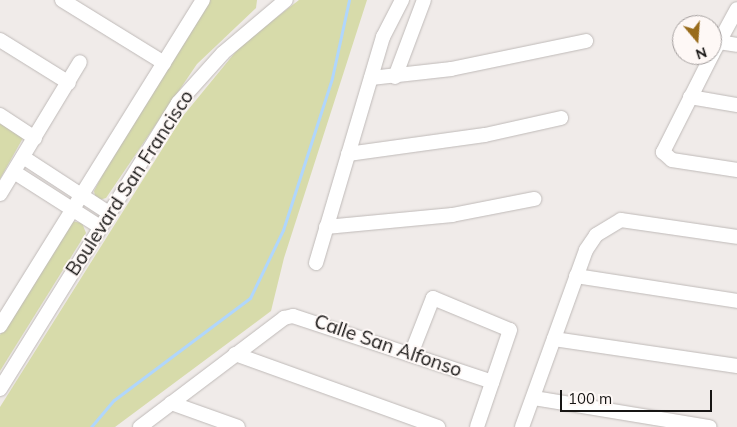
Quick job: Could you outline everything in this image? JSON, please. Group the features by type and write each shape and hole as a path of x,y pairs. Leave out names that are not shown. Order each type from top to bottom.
{"street":[{"path":"62,0 164,63"},
{"name":"Boulevard San Francisco","path":"0,326 203,0"},
{"path":"316,263 371,78 393,13 402,0"},
{"path":"395,76 414,20 424,0"},
{"name":"Boulevard San Francisco","path":"0,389 185,93 278,3"},
{"path":"722,36 737,9"},
{"path":"393,13 414,20"},
{"path":"0,40 69,83"},
{"path":"371,78 395,76 586,41"},
{"path":"722,42 737,45"},
{"path":"0,192 69,83 80,62"},
{"path":"707,65 663,152 672,160 737,170"},
{"path":"690,97 737,106"},
{"path":"0,115 35,138"},
{"path":"348,154 485,135 561,118"},
{"path":"23,157 81,196 109,212"},
{"path":"14,172 100,227"},
{"path":"326,228 452,215 534,199"},
{"path":"522,427 534,398 576,276 596,236 621,220 737,237"},
{"path":"576,276 737,301"},
{"path":"411,354 433,298 510,330 477,427"},
{"name":"Calle San Alfonso","path":"235,354 284,318 301,316 492,382"},
{"path":"554,339 737,366"},
{"path":"140,427 235,354 438,427"},
{"path":"534,398 710,427"},
{"path":"171,403 238,427"}],"green space":[{"path":"209,0 257,0 256,8 197,64 106,198 96,201 94,191 108,164"},
{"path":"299,0 367,0 284,258 271,311 115,427 0,427 0,407 183,116 242,44"},
{"path":"0,123 23,138 0,179"},
{"path":"71,221 82,223 86,233 0,371 0,335"}],"waterway":[{"path":"91,427 114,400 250,298 283,230 332,78 349,0"}]}
